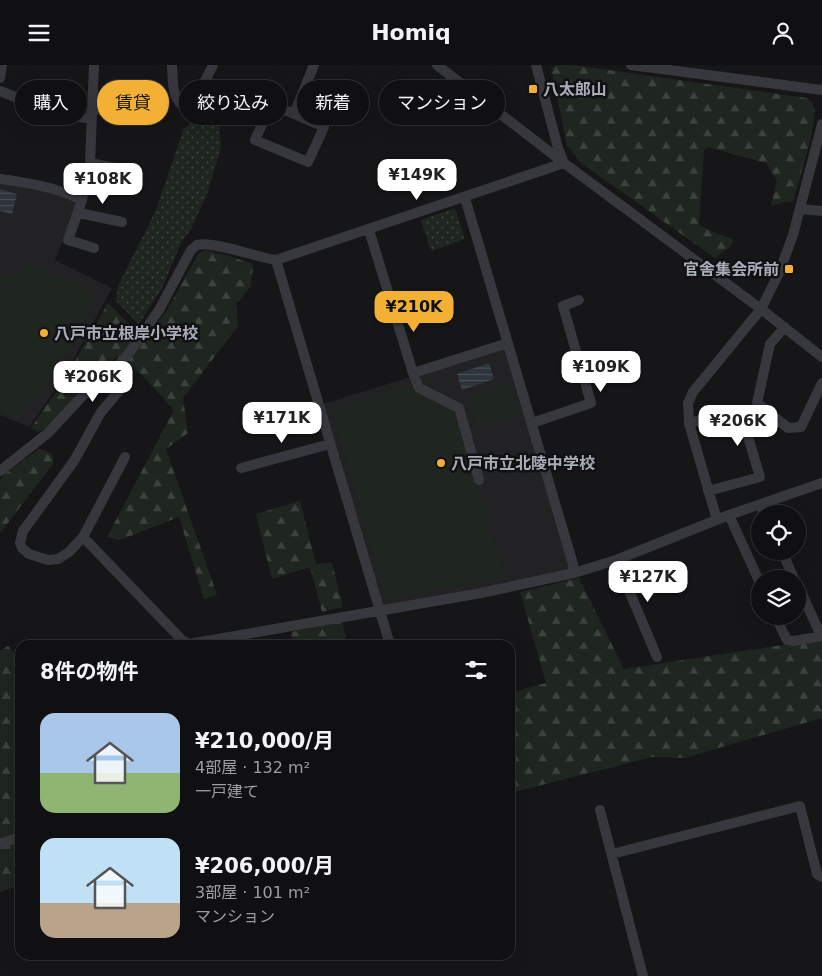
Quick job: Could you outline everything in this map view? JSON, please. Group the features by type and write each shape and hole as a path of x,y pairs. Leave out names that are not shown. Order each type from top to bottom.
{"street":[{"path":"94,65 90,163 82,200 68,241 94,248"},
{"path":"172,65 175,95 178,102 187,108 191,107 194,103 213,65"},
{"path":"294,114 314,65"},
{"path":"437,65 564,163 785,327 822,357"},
{"path":"536,65 558,148 564,163"},
{"path":"631,65 822,90"},
{"path":"0,78 1,66"},
{"path":"0,91 52,111 91,119"},
{"path":"271,104 294,114 324,127 308,162 255,140 271,104"},
{"path":"92,108 97,109"},
{"path":"717,520 689,423 688,403 693,392 761,309 779,273 801,209 822,124"},
{"path":"90,163 135,171"},
{"path":"0,471 48,433 89,389 122,361 159,310 191,250 197,245 210,245 276,260 564,163"},
{"path":"0,179 46,186 63,191 82,200"},
{"path":"465,197 574,573"},
{"path":"801,209 822,211"},
{"path":"78,213 122,222"},
{"path":"369,230 419,388 459,408 479,480"},
{"path":"276,260 389,640"},
{"path":"532,423 591,403 563,306 579,300"},
{"path":"785,327 770,344 757,403 788,428 801,427 822,383"},
{"path":"413,373 508,343"},
{"path":"122,361 123,379 119,391 101,412 74,461 23,531 20,543 22,548 34,556 48,560 58,559 69,553 83,537 125,457"},
{"path":"689,423 740,410 760,477 708,491"},
{"path":"241,469 330,444"},
{"path":"772,505 821,486"},
{"path":"219,640 482,593 574,573 616,560 730,515 751,511"},
{"path":"730,515 754,570"},
{"path":"83,537 182,640"},
{"path":"616,560 657,657"},
{"path":"780,625 787,639 794,641 822,636 806,602"},
{"path":"612,854 800,807 818,874 822,877"},
{"path":"600,810 643,976"},
{"path":"0,844 15,839"}],"shaded area":[{"name":"八戸市立根岸小学校","path":"0,183 41,189 67,196 77,205 55,260 112,288 64,377 29,427 0,415"},
{"path":"0,189 17,194 12,214 0,211"},
{"name":"八戸市立北陵中学校","path":"503,348 507,350 571,572 385,607 382,605 323,404"},
{"path":"489,363 494,379 462,390 457,374"}],"green space":[{"path":"557,65 573,65 807,98 814,107 813,126 793,202 784,202 771,206 777,181 766,163 707,147 704,151 699,224 708,230 733,239 731,246 715,258 581,163 567,145 551,68"},
{"path":"188,125 220,125 221,148 207,194 190,231 182,241 162,288 139,324 116,301 118,286 156,210 184,128"},
{"path":"455,208 465,239 431,251 421,220"},
{"path":"204,250 253,264 251,286 236,305 238,326 183,398 188,433 166,449 217,595 204,599 179,517 120,540 107,537 174,410 140,373 118,356 86,386 50,426 38,432 31,428 66,377 108,303 129,324 146,337 166,312 198,254"},
{"path":"23,264 88,288 93,298 58,366 19,419 0,411 0,278 3,272 16,278"},
{"path":"511,383 520,415 477,427 469,395"},
{"path":"413,384 449,406 454,412 505,577 386,600 332,409"},
{"path":"39,449 47,451 53,456 53,464 0,533 0,480 5,474"},
{"path":"300,501 316,564 332,563 343,607 322,612 310,567 272,579 256,514"},
{"path":"579,578 624,669 822,639 822,718 684,758 652,757 515,792 515,692 546,683 520,592"},
{"path":"342,621 347,640 292,640 291,632"},
{"path":"8,646 15,654 15,887 0,892 0,651"}],"place":[{"name":"八太郎山","path":"533,89"},
{"name":"官舎集会所前","path":"789,269"},
{"name":"八戸市立根岸小学校","path":"44,333"},
{"name":"八戸市立北陵中学校","path":"441,463"}]}
